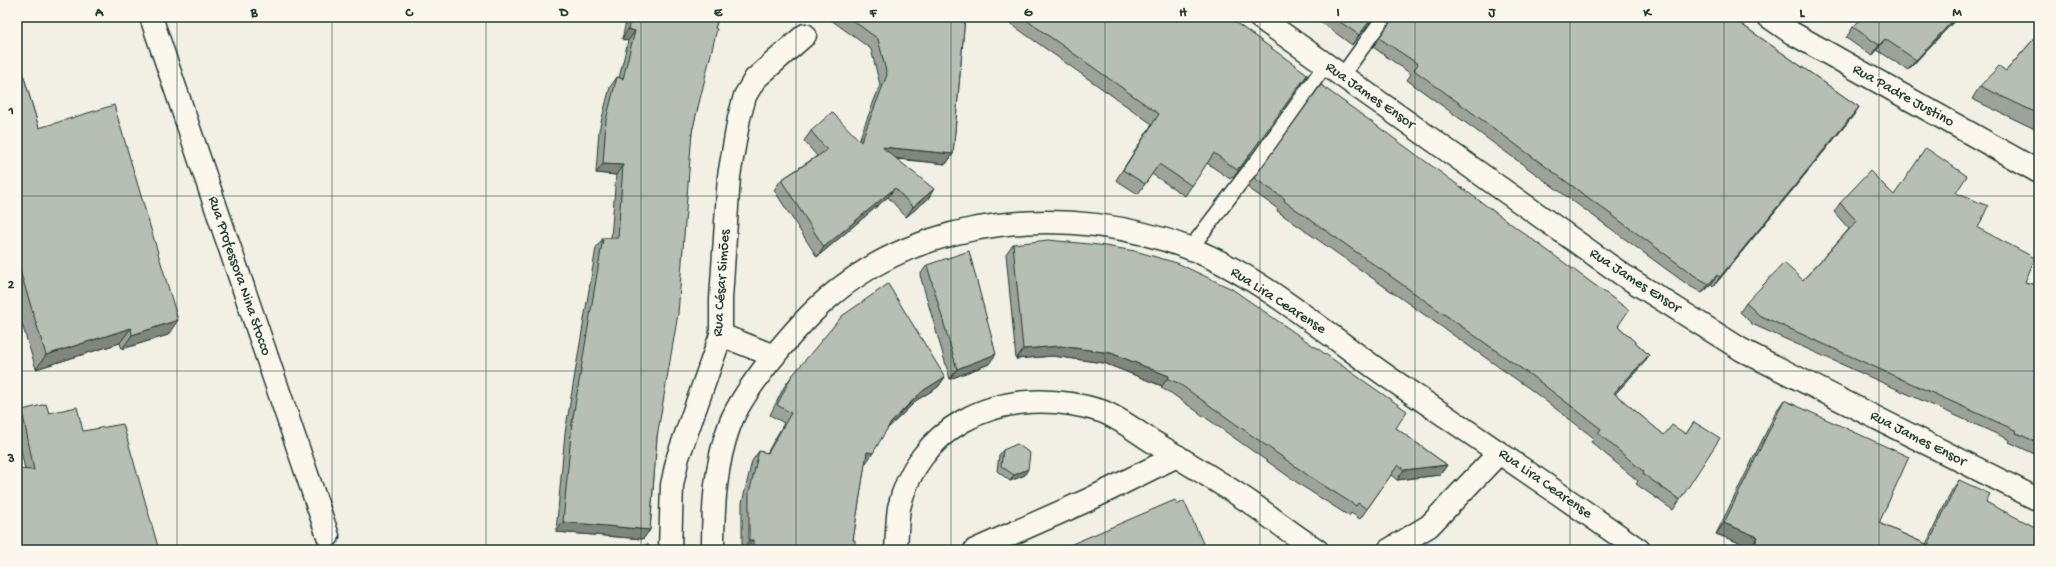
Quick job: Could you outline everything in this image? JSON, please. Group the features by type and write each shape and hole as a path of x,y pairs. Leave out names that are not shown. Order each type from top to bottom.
{"street":[{"name":"Rua Professora Nina Stocco","path":"150,17 328,536"},
{"name":"Rua James Ensor","path":"1259,17 1622,276 1742,350 2039,500"},
{"name":"Rua Padre Justino","path":"1769,17 1792,33 2039,172"},
{"name":"Rua César Simões","path":"670,550 672,486 678,457 722,335 722,300 728,176 745,96 755,79 805,36"},
{"name":"Rua Lira Cearense","path":"713,550 714,506 718,466 730,422 748,392 774,356 816,309 848,281 885,258 938,239 984,227 1022,223 1068,222 1135,232 1190,249 1260,286 1639,550"},
{"path":"722,335 774,356"},
{"path":"896,550 899,508 909,476 926,451 947,432 976,414 1007,404 1038,402 1063,403 1102,411 1177,456 1249,502 1317,550"},
{"path":"1389,550 1428,526 1499,453"},
{"path":"975,550 1088,500 1177,456"}],"lane":[{"path":"1190,249 1259,158 1334,70 1384,17"}],"building":[{"path":"631,17 719,17 715,28 717,29 692,132 678,314 657,437 650,530 563,522 572,423 603,238 618,238 623,165 603,164 606,120 617,77 623,79 635,31 628,29"},
{"path":"848,17 965,17 953,154 882,147 934,189 913,207 895,188 824,247 781,180 827,150 811,131 832,112 861,142 887,75 878,39"},
{"path":"1022,17 1228,17 1307,75 1240,168 1239,167 1237,170 1214,153 1192,186 1159,164 1145,184 1123,170 1159,114"},
{"path":"1333,17 1373,17 1359,35"},
{"path":"1394,17 1731,17 1859,107 1720,277 1717,275 1709,284 1695,276 1414,70 1418,64 1379,38"},
{"path":"1863,17 1956,17 1916,60 1885,39 1879,45 1853,27"},
{"path":"2039,33 2039,114 1980,86 1999,66 2006,71"},
{"path":"17,54 39,128 114,105 178,320 132,335 131,328 46,355 17,261"},
{"path":"1321,85 1629,310 1618,326 1649,355 1614,393 1664,435 1672,425 1686,434 1694,422 1720,438 1680,500 1643,474 1644,472 1598,433 1601,429 1536,379 1284,201 1285,199 1254,178"},
{"path":"1926,148 1967,176 1956,193 1988,206 1978,228 2035,258 2025,282 2039,286 2039,443 2016,433 2017,431 1759,315 1746,303 1784,263 1803,280 1857,221 1840,203 1870,171 1894,195"},
{"path":"1048,240 1099,245 1135,251 1177,263 1232,289 1407,411 1396,428 1447,465 1404,470 1398,465 1367,509 1358,503 1356,506 1309,476 1178,383 1168,379 1169,376 1111,353 1060,346 1023,349 1013,244"},
{"path":"969,251 996,354 957,369 927,265"},
{"path":"888,284 945,377 924,390 906,407 890,424 873,453 867,452 853,540 855,540 855,550 753,550 753,540 749,540 749,493 759,451 768,453 791,413 777,405 791,377 842,316"},
{"path":"1784,400 1909,457 1879,523 1928,545 1959,480 1990,494 1986,502 2039,529 2039,550 1773,550 1755,544 1758,537 1724,523"},
{"path":"46,404 49,413 77,407 83,431 123,424 159,550 17,550 17,469 34,470 22,410"},
{"path":"1017,444 1030,453 1028,469 1014,475 1001,466 1003,450"},
{"path":"1175,500 1177,505 1184,501 1206,550 1058,550"},
{"path":"648,544 648,550 628,550"}]}
